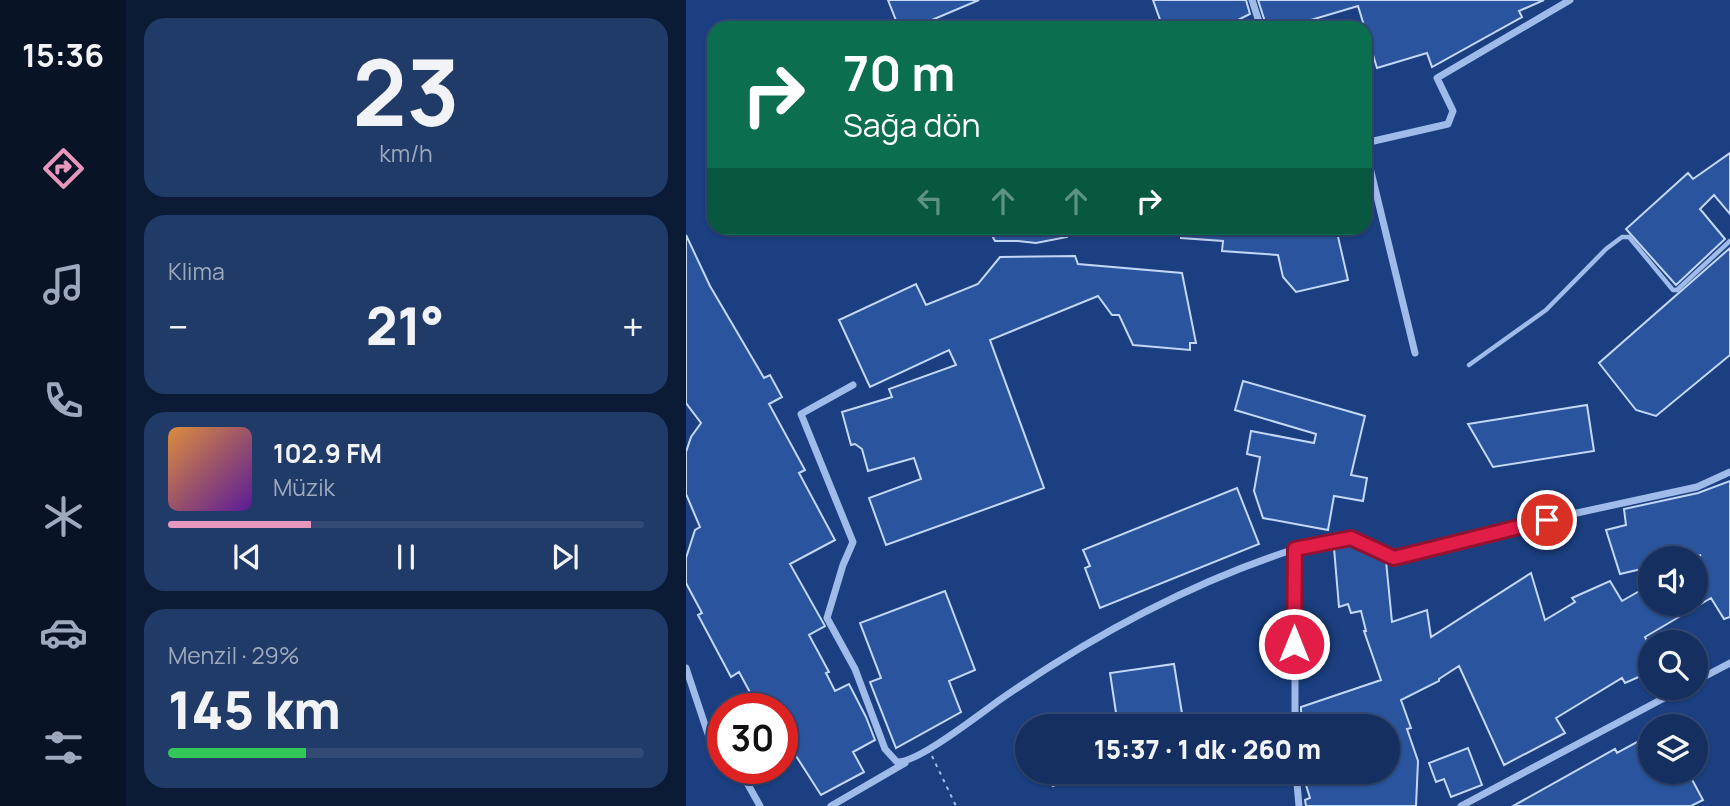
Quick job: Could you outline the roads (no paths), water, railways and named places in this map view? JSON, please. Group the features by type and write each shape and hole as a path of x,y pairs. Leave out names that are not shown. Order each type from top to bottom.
{"street":[{"path":"1252,0 1259,21"},
{"path":"1372,143 1448,124 1453,111 1437,78 1570,0"},
{"path":"1372,174 1416,353"},
{"path":"853,385 801,414 853,542 827,618 855,669 885,749 897,762 905,762"},
{"path":"831,806 928,748 1044,670 1122,623 1244,565 1295,549 1351,538 1394,558 1572,514 1697,488 1730,472"},
{"path":"1295,549 1295,714"},
{"path":"1708,675 1730,663"},
{"path":"686,668 707,731"},
{"path":"1461,806 1660,700"},
{"path":"748,784 760,806"},
{"path":"1297,784 1298,806"}],"lane":[{"path":"1469,366 1546,310 1606,249 1622,237 1629,237 1673,290 1677,290 1730,241"}]}
